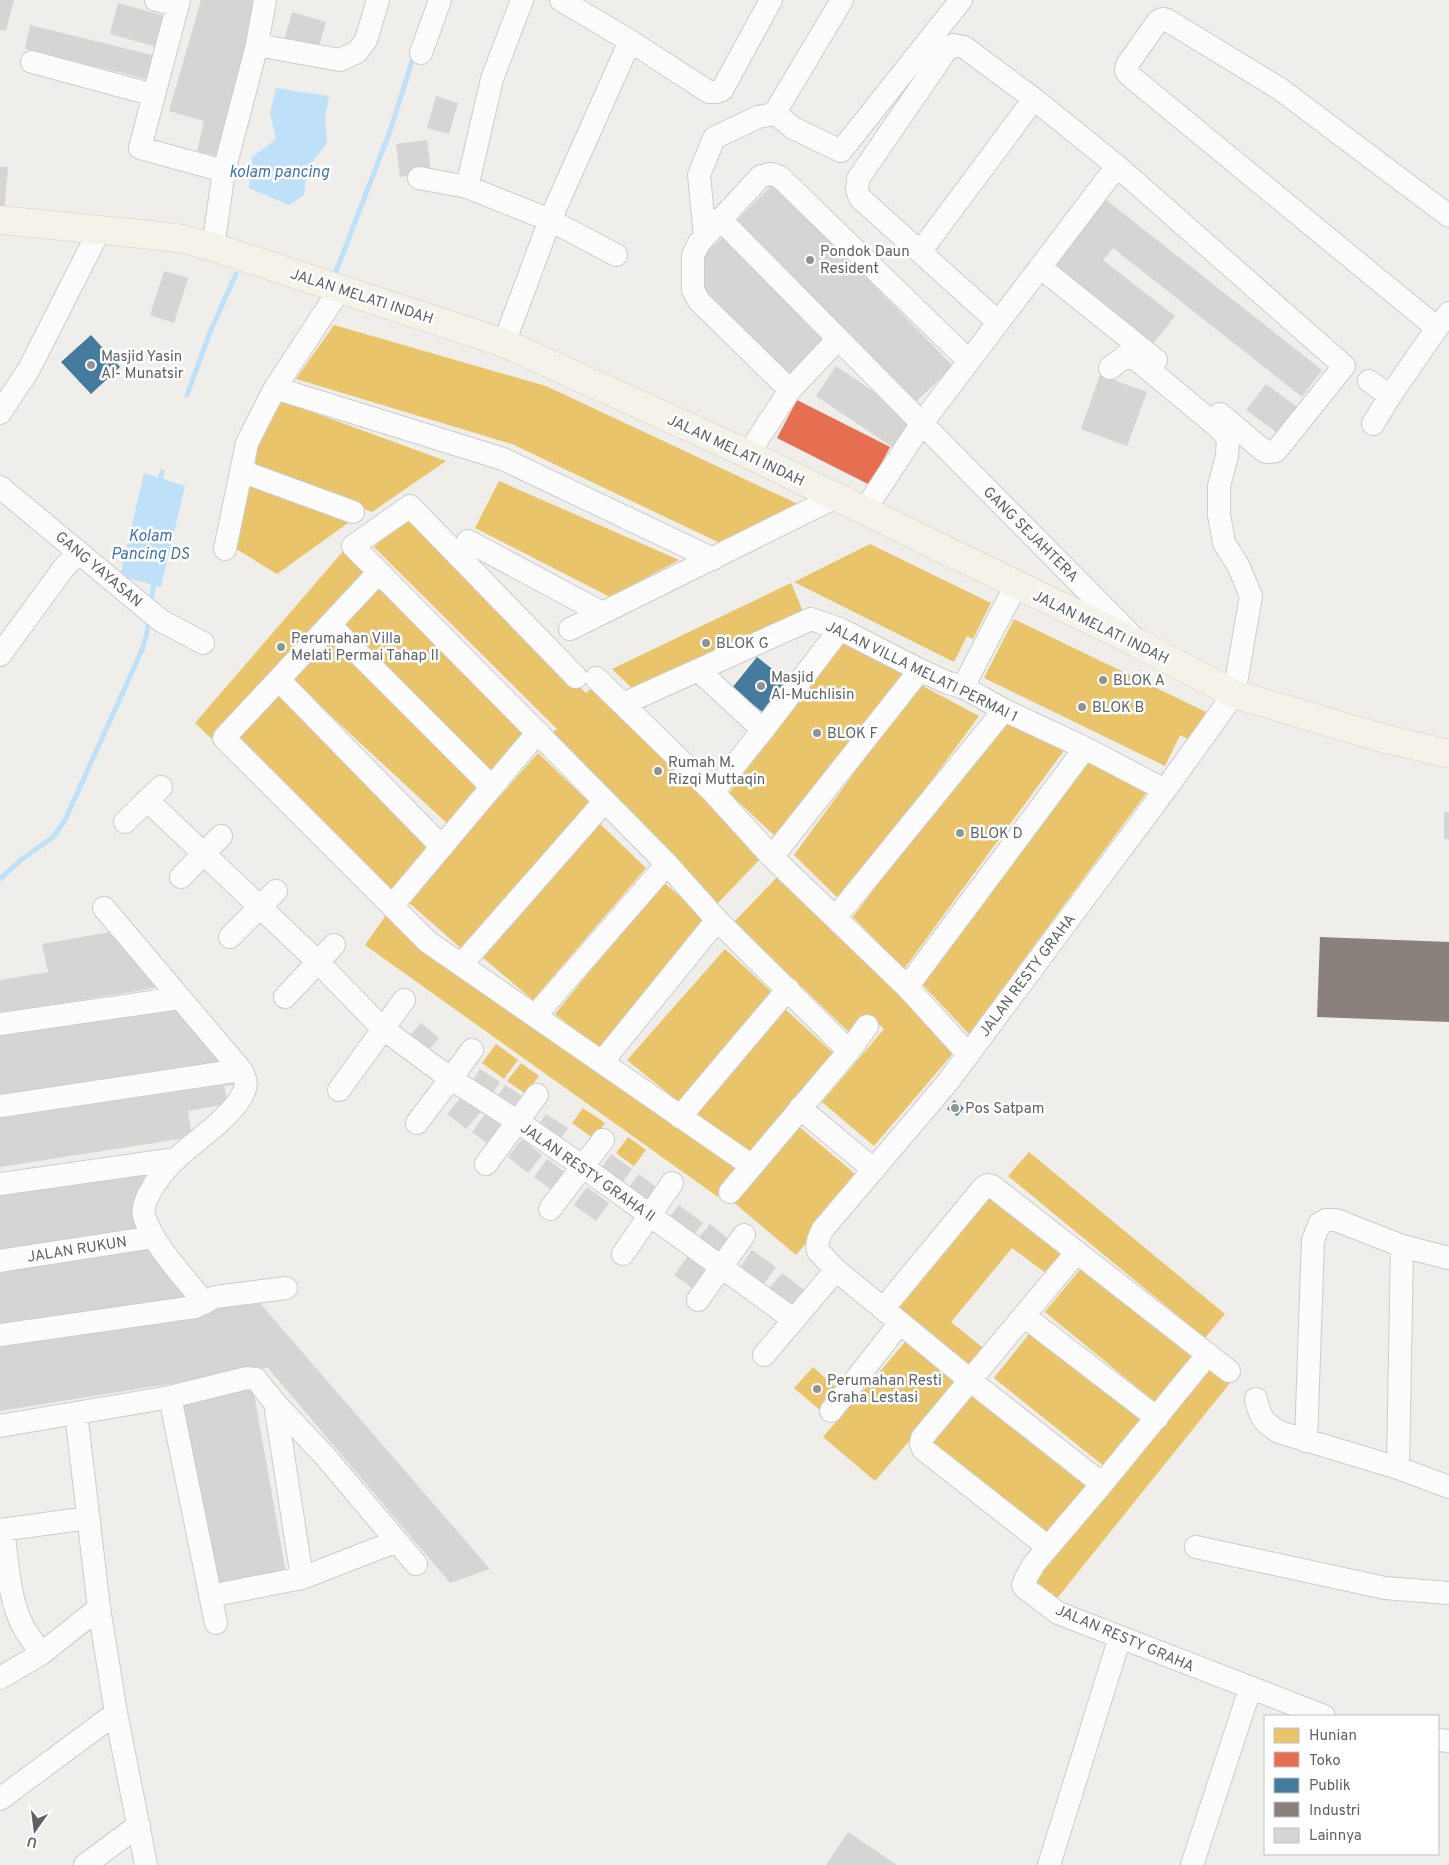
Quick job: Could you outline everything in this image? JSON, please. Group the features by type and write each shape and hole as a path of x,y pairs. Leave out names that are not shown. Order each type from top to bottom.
{"main road":[{"name":"JALAN MELATI INDAH","path":"0,220 183,239 504,343 748,454 1139,644 1234,694 1382,738 1449,754"}],"street":[{"path":"212,247 224,171 256,45 265,0"},
{"path":"256,45 340,60 357,52 366,40 378,0"},
{"path":"420,53 440,0"},
{"path":"468,187 492,79 522,0"},
{"path":"561,0 630,41 709,92 720,91 761,3"},
{"path":"775,113 842,0"},
{"path":"704,236 699,175 714,138 758,116 775,113 794,128 841,151 961,0"},
{"path":"171,2 154,95 140,148 224,171"},
{"path":"1373,424 1390,396 1443,321 1129,75 1126,71 1127,65 1158,22 1163,19 1167,20 1280,89 1449,216"},
{"path":"504,343 550,220 630,41"},
{"path":"998,322 860,198 857,190 858,179 945,52 953,45 964,47 1034,99 1117,166 1344,366 1278,449 1268,452 1040,267"},
{"path":"32,62 154,95"},
{"path":"920,252 1034,99"},
{"path":"864,511 922,423 1117,166"},
{"path":"790,390 707,309 693,290 693,255 699,242 761,176 771,174 780,177 969,361"},
{"path":"420,178 468,187 550,220 616,255"},
{"name":"GANG SEJAHTERA","path":"720,219 1139,644"},
{"path":"0,412 29,369 100,229"},
{"path":"224,549 247,442 275,388 340,289"},
{"path":"748,454 790,390 838,339"},
{"path":"1110,368 1124,356 1136,359 1218,427 1228,438 1227,456 1219,486 1219,515 1224,543 1238,565 1251,596 1234,694"},
{"path":"1369,381 1390,396"},
{"path":"275,388 503,459 713,559"},
{"path":"241,470 353,512"},
{"name":"GANG YAYASAN","path":"0,487 160,620 203,643"},
{"path":"570,629 836,497"},
{"path":"849,1051 788,988 717,920 667,864 353,546 410,506 586,678 622,704 713,792 772,857 907,987 968,1054"},
{"path":"468,541 602,613"},
{"path":"0,655 78,552"},
{"path":"379,572 224,738 428,942 752,1166"},
{"path":"963,687 1016,585"},
{"name":"JALAN VILLA MELATI PERMAI 1","path":"622,704 811,619 840,629 920,670 948,683 963,687 1004,710 1085,748 1165,790"},
{"path":"330,625 492,787"},
{"path":"713,792 840,629"},
{"path":"699,670 763,730"},
{"path":"772,857 920,670"},
{"path":"279,680 442,847"},
{"name":"JALAN RESTY GRAHA","path":"845,1277 818,1251 818,1239 823,1229 947,1083 1234,694"},
{"path":"836,917 1004,710"},
{"path":"392,906 538,732"},
{"path":"907,987 1085,748"},
{"name":"JALAN RESTY GRAHA II","path":"125,822 154,794 203,854 318,962 382,1028 451,1080 582,1166 793,1319"},
{"path":"461,965 605,801"},
{"path":"181,877 221,836"},
{"path":"535,1016 667,864"},
{"path":"230,937 276,890"},
{"path":"104,908 241,1070 244,1076 245,1088 235,1105 224,1118 176,1159 155,1182 146,1199 144,1216 154,1237 205,1303"},
{"path":"602,1062 717,920"},
{"path":"285,997 334,945"},
{"path":"680,1117 788,988"},
{"path":"0,1024 180,998"},
{"path":"339,1090 404,1000"},
{"path":"730,1192 849,1051 867,1026"},
{"path":"418,1123 472,1050"},
{"path":"0,1106 241,1070"},
{"path":"486,1164 538,1095"},
{"path":"800,1108 874,1170"},
{"path":"550,1209 603,1140"},
{"path":"0,1184 176,1159"},
{"path":"623,1254 672,1183"},
{"path":"883,1309 987,1186 992,1186 1229,1371"},
{"path":"1306,1441 1313,1240 1320,1223 1326,1220 1336,1220 1402,1246 1449,1258"},
{"path":"698,1300 744,1236"},
{"name":"JALAN RUKUN","path":"0,1261 154,1237"},
{"path":"1398,1468 1402,1246"},
{"path":"1048,1547 923,1449 921,1444 922,1438 1078,1252"},
{"path":"764,1355 793,1319 845,1277 971,1381 1102,1484"},
{"path":"0,1336 195,1307 215,1297 286,1288"},
{"path":"1024,1316 1157,1418"},
{"path":"831,1410 900,1323"},
{"name":"JALAN RESTY GRAHA","path":"1208,1354 1157,1418 1034,1564 1023,1585 1058,1613 1250,1689 1321,1715"},
{"path":"0,1426 170,1396 247,1378 258,1380 275,1403 324,1455 416,1564"},
{"path":"170,1396 216,1623"},
{"path":"1256,1399 1260,1417 1279,1432 1398,1468 1449,1487"},
{"path":"275,1403 302,1578"},
{"path":"76,1412 99,1608 116,1713 146,1865"},
{"path":"41,1654 24,1628 17,1612 2,1540 88,1518"},
{"path":"210,1596 302,1578 397,1541"},
{"path":"1196,1547 1385,1588 1449,1593"},
{"path":"0,1678 41,1654 99,1608"},
{"path":"1049,1865 1120,1637"},
{"path":"1192,1865 1250,1689"},
{"path":"0,1799 116,1713"},
{"path":"85,1865 139,1825"}],"water":[{"name":"kolam pancing","path":"276,88 329,96 325,119 327,143 307,169 304,195 289,205 249,188 252,157 276,139 270,113"},
{"name":"Kolam Pancing DS","path":"144,473 185,486 161,587 120,576"}],"building: Hunian":[{"path":"334,325 546,386 800,505 722,544 512,444 296,379"},
{"path":"282,401 446,461 372,512 255,467 258,441"},
{"path":"252,480 355,518 277,574 233,547"},
{"path":"499,481 679,560 610,597 475,528"},
{"path":"405,516 586,693 595,686 763,856 717,904 550,735 557,729 374,547"},
{"path":"870,544 991,603 973,639 967,636 954,662 794,582"},
{"name":"Perumahan Villa Melati Permai Tahap II","path":"345,549 368,571 215,742 195,723"},
{"path":"378,583 529,733 492,771 340,621"},
{"name":"BLOK G","path":"791,583 805,616 637,693 612,669"},
{"path":"1014,619 1206,712 1192,741 1180,735 1165,766 984,678"},
{"path":"329,636 484,788 451,827 289,677"},
{"name":"BLOK F","path":"844,641 906,673 778,839 729,793"},
{"path":"279,683 439,846 392,903 227,739"},
{"path":"919,684 979,716 842,902 794,855"},
{"name":"BLOK D","path":"1002,718 1065,749 904,969 853,917"},
{"path":"538,753 589,802 464,951 407,901"},
{"path":"1087,760 1147,792 969,1034 921,983"},
{"path":"598,822 646,868 533,1000 482,957"},
{"path":"780,874 955,1051 874,1146 822,1102 884,1029 869,1015 851,1034 734,922"},
{"path":"663,882 710,921 604,1052 555,1014"},
{"path":"386,915 740,1167 718,1197 365,945"},
{"path":"725,949 773,993 680,1103 627,1060"},
{"path":"783,1007 834,1054 748,1156 694,1111"},
{"path":"496,1044 518,1060 504,1079 482,1063"},
{"path":"521,1063 539,1076 526,1094 507,1081"},
{"path":"583,1108 605,1123 594,1139 572,1123"},
{"path":"797,1125 861,1179 796,1255 732,1201"},
{"path":"628,1137 646,1150 634,1166 616,1153"},
{"path":"1029,1152 1225,1314 1205,1338 1008,1176"},
{"path":"992,1195 1067,1256 1050,1276 1012,1248 951,1322 987,1351 971,1371 896,1310"},
{"path":"1083,1266 1194,1356 1156,1403 1045,1312"},
{"path":"1033,1329 1145,1418 1105,1467 994,1378"},
{"path":"907,1340 958,1384 875,1481 823,1437"},
{"path":"1207,1365 1230,1383 1054,1602 1031,1584"},
{"name":"Perumahan Resti Graha Lestasi","path":"813,1367 839,1390 821,1411 794,1388"},
{"path":"973,1392 1091,1486 1049,1539 931,1445"}],"building: Toko":[{"path":"797,400 890,447 870,485 777,438"}],"building: Publik":[{"name":"Masjid Yasin Al- Munatsir","path":"91,335 120,367 91,394 61,362"},
{"name":"Masjid Al-Muchlisin","path":"757,657 790,683 765,714 732,688"},
{"name":"Pos Satpam","path":"954,1100 964,1108 957,1116 947,1109"}],"building: Industri":[{"path":"1320,937 1449,942 1449,1022 1317,1017"}],"building: Lainnya":[{"path":"0,0 14,0 6,31 0,30"},
{"path":"201,0 260,0 221,157 197,151 204,121 169,111"},
{"path":"118,3 165,16 157,47 110,34"},
{"path":"292,12 326,22 317,54 283,44"},
{"path":"30,25 160,57 154,81 25,49"},
{"path":"436,96 458,103 449,134 427,128"},
{"path":"427,140 431,173 400,177 396,144"},
{"path":"0,167 8,167 4,211 0,211"},
{"name":"Pondok Daun Resident","path":"774,183 953,366 913,405 734,223"},
{"path":"1105,199 1322,370 1302,397 1113,248 1103,260 1175,316 1153,344 1053,265"},
{"name":"Pondok Daun Resident","path":"726,235 829,333 789,381 698,293 702,255"},
{"path":"164,271 188,278 174,323 150,315"},
{"path":"836,366 912,418 892,447 816,396"},
{"path":"1100,375 1147,392 1127,446 1081,429"},
{"path":"1266,384 1303,411 1284,438 1246,410"},
{"path":"1444,812 1449,812 1449,839 1444,839"},
{"path":"116,931 161,987 0,1013 0,980 48,972 42,944"},
{"path":"180,1007 222,1062 0,1096 0,1033"},
{"path":"421,1023 439,1038 425,1055 406,1040"},
{"path":"480,1069 500,1082 488,1100 468,1087"},
{"path":"235,1073 237,1084 224,1086 228,1104 188,1111 192,1137 0,1167 0,1109"},
{"path":"505,1085 524,1097 512,1115 493,1103"},
{"path":"462,1096 481,1112 466,1129 447,1114"},
{"path":"485,1114 507,1130 494,1148 472,1132"},
{"path":"546,1114 568,1128 556,1146 534,1131"},
{"path":"522,1139 542,1155 528,1173 508,1157"},
{"path":"611,1154 632,1169 619,1188 597,1174"},
{"path":"547,1159 571,1177 557,1194 534,1177"},
{"path":"146,1172 136,1203 139,1230 0,1251 0,1192"},
{"path":"639,1174 661,1191 647,1209 625,1192"},
{"path":"587,1187 609,1203 596,1221 574,1205"},
{"path":"679,1205 703,1223 690,1240 666,1221"},
{"path":"710,1224 730,1240 716,1258 695,1242"},
{"path":"153,1248 192,1298 0,1325 0,1268"},
{"path":"752,1250 776,1267 761,1288 737,1271"},
{"path":"688,1256 710,1272 696,1291 674,1275"},
{"path":"782,1273 807,1292 791,1312 766,1292"},
{"path":"258,1301 490,1569 450,1583 268,1368 0,1411 0,1343"},
{"path":"253,1388 287,1579 219,1589 182,1402"},
{"path":"848,1832 897,1865 826,1865"}],"waterway":[{"path":"334,277 390,131 414,55"},
{"path":"187,395 210,332 236,274"},
{"path":"159,484 162,472"},
{"path":"150,605 155,579"},
{"path":"0,879 22,859 53,837 65,820 142,650 149,618"}],"place":[{"name":"Pondok Daun Resident","path":"810,260"},
{"name":"Masjid Yasin Al- Munatsir","path":"91,365"},
{"name":"BLOK G","path":"706,643"},
{"name":"Perumahan Villa Melati Permai Tahap II","path":"281,647"},
{"name":"BLOK A","path":"1103,680"},
{"name":"Masjid Al-Muchlisin","path":"761,686"},
{"name":"BLOK B","path":"1082,707"},
{"name":"BLOK F","path":"817,733"},
{"name":"Rumah M. Rizqi Muttaqin","path":"658,771"},
{"name":"BLOK D","path":"960,833"},
{"name":"Pos Satpam","path":"955,1108"},
{"name":"Perumahan Resti Graha Lestasi","path":"817,1389"}]}
